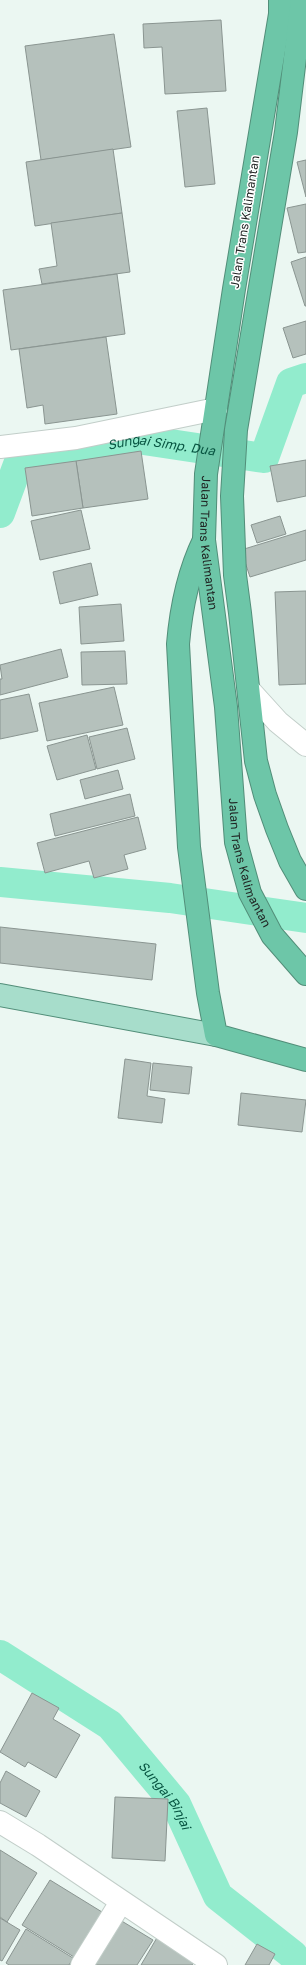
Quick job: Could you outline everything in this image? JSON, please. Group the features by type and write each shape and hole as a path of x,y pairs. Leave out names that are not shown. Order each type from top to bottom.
{"highway":[{"name":"Jalan Trans Kalimantan","path":"280,0 280,14 234,289 206,474 204,540 226,707 236,842 248,885 272,935 306,974"},
{"name":"Jalan Trans Kalimantan","path":"303,7 286,132 236,430 232,472 232,536 234,575 256,761 265,795 290,861 306,889"},
{"path":"204,540 189,579 180,618 178,644 189,847 208,993 216,1035 306,1060"}],"main road":[{"path":"0,995 216,1035"}],"street":[{"path":"0,447 215,420"},
{"path":"249,698 306,746"},
{"path":"0,1822 38,1845 216,1965"},
{"path":"82,1965 121,1902"}],"building":[{"path":"221,20 226,91 165,94 162,47 144,48 143,24"},
{"path":"114,34 131,147 41,160 25,46"},
{"path":"207,108 215,184 185,187 177,111"},
{"path":"113,149 122,213 35,226 26,162"},
{"path":"306,160 306,197 297,162"},
{"path":"306,204 306,252 298,253 287,208"},
{"path":"122,213 130,272 42,284 39,269 57,266 51,223"},
{"path":"306,257 306,306 305,306 291,262"},
{"path":"117,274 125,334 11,350 3,290"},
{"path":"306,321 306,354 293,358 283,328"},
{"path":"106,337 117,414 45,424 43,405 27,408 19,349"},
{"path":"141,451 148,499 83,508 76,461"},
{"path":"306,460 306,496 277,502 270,466"},
{"path":"76,461 83,508 32,516 25,468"},
{"path":"81,510 90,549 40,560 31,521"},
{"path":"280,516 286,534 257,543 251,525"},
{"path":"306,530 306,560 250,577 241,550"},
{"path":"91,563 98,595 60,604 53,572"},
{"path":"306,591 306,684 279,685 275,592"},
{"path":"121,604 124,641 81,644 79,607"},
{"path":"61,649 68,677 0,695 0,679 2,679 0,665"},
{"path":"125,651 127,684 82,685 81,652"},
{"path":"114,687 123,725 47,741 39,703"},
{"path":"29,694 38,731 0,739 0,700"},
{"path":"127,728 135,759 97,769 89,737"},
{"path":"87,735 96,769 57,780 47,746"},
{"path":"118,770 123,789 85,799 80,780"},
{"path":"130,794 135,816 55,836 50,814"},
{"path":"138,817 146,849 124,855 128,869 94,878 89,861 45,873 37,843"},
{"path":"0,927 156,944 152,980 0,963"},
{"path":"125,1059 151,1063 147,1096 165,1099 162,1123 118,1118"},
{"path":"153,1063 192,1067 189,1094 150,1090"},
{"path":"241,1093 306,1100 302,1132 238,1125"},
{"path":"32,1693 59,1708 53,1719 80,1735 56,1778 28,1762 25,1767 0,1752"},
{"path":"6,1771 40,1791 26,1817 0,1803 0,1783"},
{"path":"115,1797 168,1799 165,1861 112,1858"},
{"path":"0,1850 37,1873 7,1922 0,1917"},
{"path":"50,1880 102,1912 74,1957 22,1925"},
{"path":"0,1918 20,1930 2,1961 0,1960"},
{"path":"120,1920 153,1940 137,1965 93,1965"},
{"path":"26,1929 73,1958 69,1965 9,1965 6,1963"},
{"path":"158,1936 196,1959 192,1965 141,1965"},
{"path":"257,1944 275,1954 269,1965 245,1965"}],"waterway":[{"name":"Sungai Simp. Dua","path":"0,513 19,462 137,439 264,458 291,383 306,378"},
{"path":"0,882 170,898 306,918"},
{"name":"Sungai Binjai","path":"0,1655 110,1725 176,1804 218,1896 293,1955 297,1965"}]}
